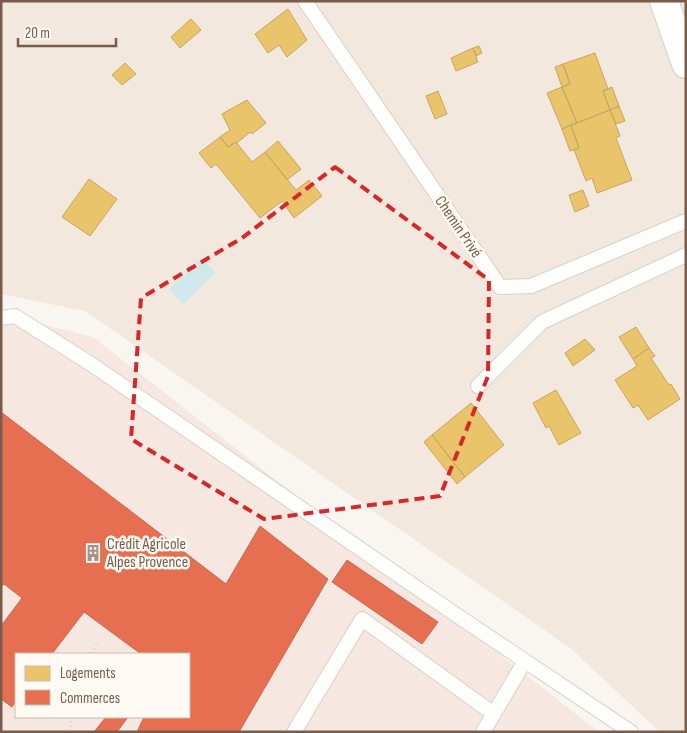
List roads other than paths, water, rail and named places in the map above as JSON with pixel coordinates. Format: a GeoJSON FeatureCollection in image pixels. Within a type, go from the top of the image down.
{"type":"FeatureCollection","features":[{"type":"Feature","properties":{"kind":"street"},"geometry":{"type":"LineString","coordinates":[[664,1],[686,64]]}},
{"type":"Feature","properties":{"kind":"lane","name":"Chemin Privé"},"geometry":{"type":"LineString","coordinates":[[304,1],[500,287],[531,286],[686,221]]}},
{"type":"Feature","properties":{"kind":"lane"},"geometry":{"type":"LineString","coordinates":[[478,386],[542,322],[686,254]]}},
{"type":"Feature","properties":{"kind":"lane"},"geometry":{"type":"LineString","coordinates":[[1,318],[15,316],[91,364],[631,732]]}},
{"type":"Feature","properties":{"kind":"lane"},"geometry":{"type":"LineString","coordinates":[[294,732],[362,619],[494,714]]}},
{"type":"Feature","properties":{"kind":"lane"},"geometry":{"type":"LineString","coordinates":[[483,732],[525,661]]}},
{"type":"Feature","properties":{"kind":"water"},"geometry":{"type":"Polygon","coordinates":[[[201,258],[216,273],[183,304],[169,290],[201,258]]]}},
{"type":"Feature","properties":{"kind":"place","name":"Crédit Agricole Alpes Provence"},"geometry":{"type":"Point","coordinates":[93,553]}}]}
